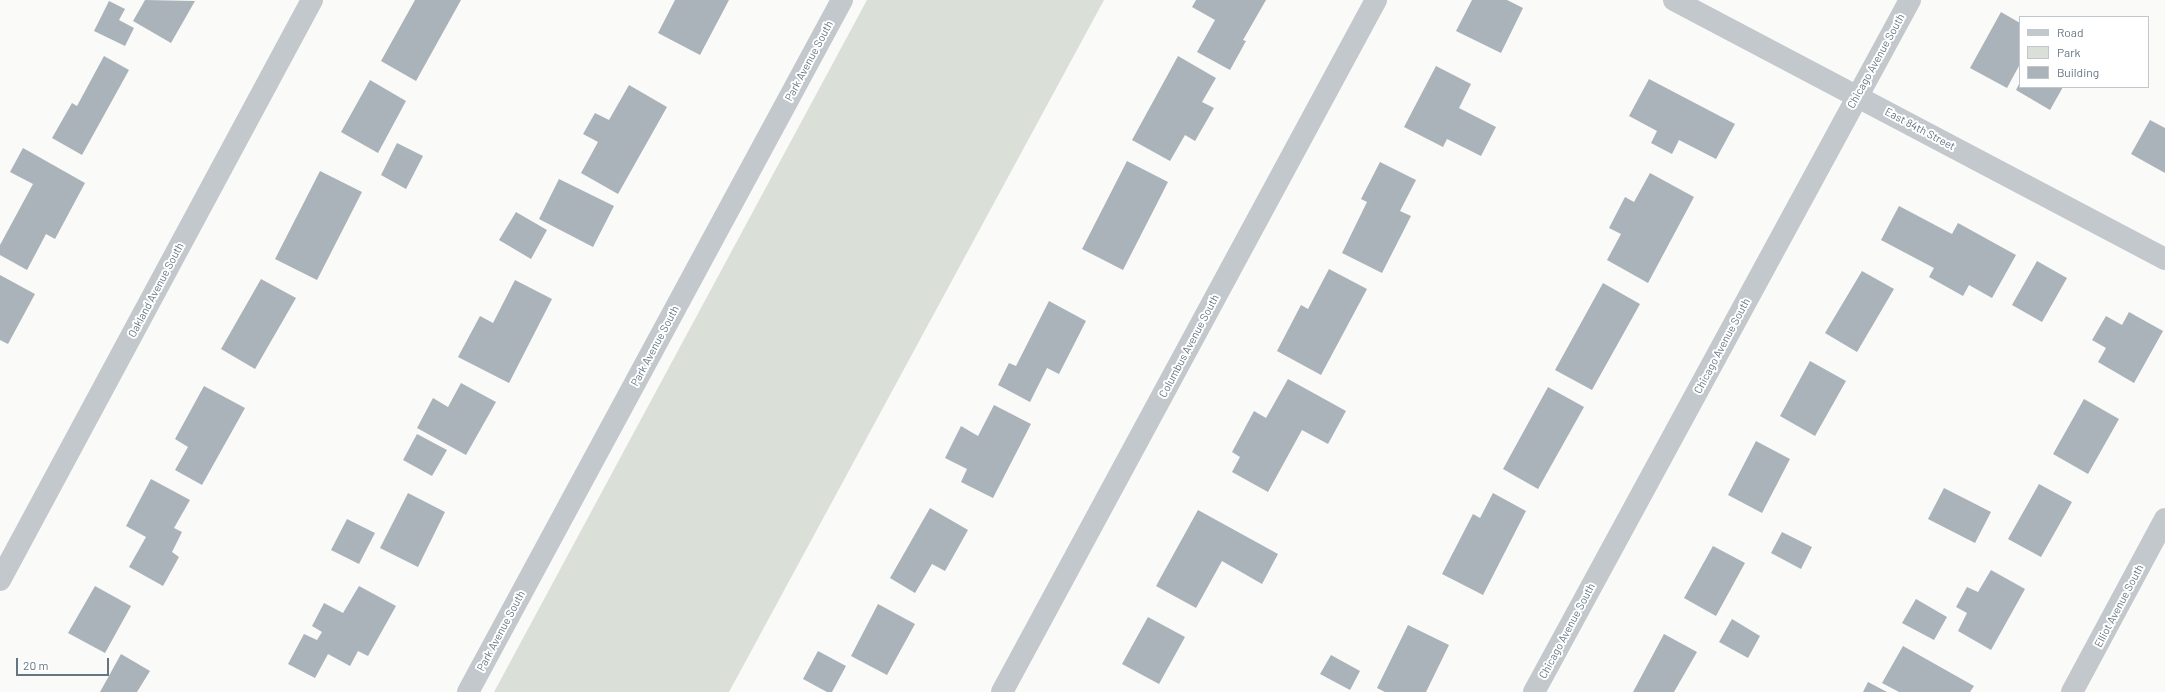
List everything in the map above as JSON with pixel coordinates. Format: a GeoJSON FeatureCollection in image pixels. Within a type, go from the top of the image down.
{"type":"FeatureCollection","features":[{"type":"Feature","properties":{"kind":"street","name":"Oakland Avenue South"},"geometry":{"type":"LineString","coordinates":[[0,580],[312,0]]}},
{"type":"Feature","properties":{"kind":"street","name":"Park Avenue South"},"geometry":{"type":"LineString","coordinates":[[468,692],[842,0]]}},
{"type":"Feature","properties":{"kind":"street","name":"Columbus Avenue South"},"geometry":{"type":"LineString","coordinates":[[1002,692],[1376,0]]}},
{"type":"Feature","properties":{"kind":"street","name":"East 84th Street"},"geometry":{"type":"LineString","coordinates":[[1674,0],[2165,259]]}},
{"type":"Feature","properties":{"kind":"street","name":"Chicago Avenue South"},"geometry":{"type":"LineString","coordinates":[[1534,692],[1910,0]]}},
{"type":"Feature","properties":{"kind":"street","name":"Elliot Avenue South"},"geometry":{"type":"LineString","coordinates":[[2072,692],[2165,519]]}},
{"type":"Feature","properties":{"kind":"green space"},"geometry":{"type":"Polygon","coordinates":[[[867,0],[1104,0],[729,692],[494,692],[867,0]]]}},
{"type":"Feature","properties":{"kind":"building"},"geometry":{"type":"Polygon","coordinates":[[[145,0],[195,1],[171,43],[133,21],[145,0]]]}},
{"type":"Feature","properties":{"kind":"building"},"geometry":{"type":"Polygon","coordinates":[[[415,0],[461,0],[416,81],[381,61],[415,0]]]}},
{"type":"Feature","properties":{"kind":"building"},"geometry":{"type":"Polygon","coordinates":[[[675,0],[729,0],[700,55],[658,33],[675,0]]]}},
{"type":"Feature","properties":{"kind":"building"},"geometry":{"type":"Polygon","coordinates":[[[1196,0],[1266,0],[1243,40],[1246,41],[1230,70],[1197,52],[1215,20],[1192,7],[1196,0]]]}},
{"type":"Feature","properties":{"kind":"building"},"geometry":{"type":"Polygon","coordinates":[[[1472,0],[1507,0],[1523,8],[1501,53],[1456,31],[1472,0]]]}},
{"type":"Feature","properties":{"kind":"building"},"geometry":{"type":"Polygon","coordinates":[[[109,1],[125,9],[119,20],[134,28],[125,46],[94,31],[109,1]]]}},
{"type":"Feature","properties":{"kind":"building"},"geometry":{"type":"Polygon","coordinates":[[[2001,12],[2019,22],[2019,66],[2007,88],[1970,68],[2001,12]]]}},
{"type":"Feature","properties":{"kind":"building"},"geometry":{"type":"Polygon","coordinates":[[[104,56],[129,70],[82,155],[52,138],[72,103],[77,106],[104,56]]]}},
{"type":"Feature","properties":{"kind":"building"},"geometry":{"type":"Polygon","coordinates":[[[1178,56],[1216,78],[1202,102],[1214,108],[1195,141],[1185,135],[1170,161],[1132,140],[1178,56]]]}},
{"type":"Feature","properties":{"kind":"building"},"geometry":{"type":"Polygon","coordinates":[[[1436,66],[1471,84],[1459,108],[1496,127],[1481,156],[1447,139],[1443,147],[1404,127],[1436,66]]]}},
{"type":"Feature","properties":{"kind":"building"},"geometry":{"type":"Polygon","coordinates":[[[1649,79],[1735,124],[1716,159],[1679,140],[1672,154],[1651,143],[1657,131],[1629,116],[1649,79]]]}},
{"type":"Feature","properties":{"kind":"building"},"geometry":{"type":"Polygon","coordinates":[[[370,80],[406,101],[378,153],[341,132],[370,80]]]}},
{"type":"Feature","properties":{"kind":"building"},"geometry":{"type":"Polygon","coordinates":[[[2019,84],[2019,88],[2062,88],[2050,110],[2016,90],[2019,84]]]}},
{"type":"Feature","properties":{"kind":"building"},"geometry":{"type":"Polygon","coordinates":[[[629,85],[667,107],[618,194],[581,173],[598,142],[583,134],[595,113],[609,120],[629,85]]]}},
{"type":"Feature","properties":{"kind":"building"},"geometry":{"type":"Polygon","coordinates":[[[2150,120],[2165,128],[2165,173],[2131,154],[2150,120]]]}},
{"type":"Feature","properties":{"kind":"building"},"geometry":{"type":"Polygon","coordinates":[[[397,143],[423,156],[406,189],[381,175],[397,143]]]}},
{"type":"Feature","properties":{"kind":"building"},"geometry":{"type":"Polygon","coordinates":[[[23,148],[85,183],[55,239],[46,234],[27,270],[0,255],[0,245],[33,184],[10,172],[23,148]]]}},
{"type":"Feature","properties":{"kind":"building"},"geometry":{"type":"Polygon","coordinates":[[[1127,161],[1168,182],[1123,270],[1082,249],[1127,161]]]}},
{"type":"Feature","properties":{"kind":"building"},"geometry":{"type":"Polygon","coordinates":[[[1380,162],[1416,180],[1400,211],[1411,216],[1382,273],[1342,253],[1367,202],[1361,199],[1380,162]]]}},
{"type":"Feature","properties":{"kind":"building"},"geometry":{"type":"Polygon","coordinates":[[[320,171],[362,192],[317,280],[275,259],[320,171]]]}},
{"type":"Feature","properties":{"kind":"building"},"geometry":{"type":"Polygon","coordinates":[[[1650,173],[1694,197],[1648,283],[1607,260],[1621,234],[1609,228],[1625,197],[1634,202],[1650,173]]]}},
{"type":"Feature","properties":{"kind":"building"},"geometry":{"type":"Polygon","coordinates":[[[559,179],[614,206],[593,247],[539,219],[559,179]]]}},
{"type":"Feature","properties":{"kind":"building"},"geometry":{"type":"Polygon","coordinates":[[[1899,206],[1952,234],[1958,223],[2016,255],[1992,298],[1969,285],[1963,296],[1929,277],[1934,268],[1881,240],[1899,206]]]}},
{"type":"Feature","properties":{"kind":"building"},"geometry":{"type":"Polygon","coordinates":[[[516,212],[547,230],[531,259],[499,240],[516,212]]]}},
{"type":"Feature","properties":{"kind":"building"},"geometry":{"type":"Polygon","coordinates":[[[2037,261],[2067,278],[2042,322],[2012,305],[2037,261]]]}},
{"type":"Feature","properties":{"kind":"building"},"geometry":{"type":"Polygon","coordinates":[[[1329,269],[1367,289],[1321,375],[1277,351],[1301,305],[1308,309],[1329,269]]]}},
{"type":"Feature","properties":{"kind":"building"},"geometry":{"type":"Polygon","coordinates":[[[1862,271],[1894,289],[1857,352],[1825,333],[1862,271]]]}},
{"type":"Feature","properties":{"kind":"building"},"geometry":{"type":"Polygon","coordinates":[[[0,275],[35,294],[8,344],[0,340],[0,275]]]}},
{"type":"Feature","properties":{"kind":"building"},"geometry":{"type":"Polygon","coordinates":[[[261,279],[296,298],[255,369],[221,349],[261,279]]]}},
{"type":"Feature","properties":{"kind":"building"},"geometry":{"type":"Polygon","coordinates":[[[515,280],[552,299],[509,383],[458,357],[480,316],[493,323],[515,280]]]}},
{"type":"Feature","properties":{"kind":"building"},"geometry":{"type":"Polygon","coordinates":[[[1603,283],[1640,304],[1592,390],[1555,370],[1603,283]]]}},
{"type":"Feature","properties":{"kind":"building"},"geometry":{"type":"Polygon","coordinates":[[[1049,301],[1086,321],[1059,374],[1047,368],[1030,402],[998,385],[1009,363],[1016,366],[1049,301]]]}},
{"type":"Feature","properties":{"kind":"building"},"geometry":{"type":"Polygon","coordinates":[[[2129,312],[2163,331],[2134,383],[2098,362],[2106,348],[2092,340],[2106,316],[2122,325],[2129,312]]]}},
{"type":"Feature","properties":{"kind":"building"},"geometry":{"type":"Polygon","coordinates":[[[1810,361],[1846,381],[1815,436],[1780,416],[1810,361]]]}},
{"type":"Feature","properties":{"kind":"building"},"geometry":{"type":"Polygon","coordinates":[[[1288,379],[1346,411],[1328,444],[1302,430],[1268,492],[1232,472],[1240,457],[1232,452],[1254,411],[1266,418],[1288,379]]]}},
{"type":"Feature","properties":{"kind":"building"},"geometry":{"type":"Polygon","coordinates":[[[461,383],[496,402],[466,455],[417,428],[433,398],[448,407],[461,383]]]}},
{"type":"Feature","properties":{"kind":"building"},"geometry":{"type":"Polygon","coordinates":[[[204,386],[245,408],[202,485],[175,470],[188,447],[175,439],[204,386]]]}},
{"type":"Feature","properties":{"kind":"building"},"geometry":{"type":"Polygon","coordinates":[[[1548,387],[1584,407],[1538,489],[1503,469],[1548,387]]]}},
{"type":"Feature","properties":{"kind":"building"},"geometry":{"type":"Polygon","coordinates":[[[2084,399],[2119,419],[2088,474],[2053,454],[2084,399]]]}},
{"type":"Feature","properties":{"kind":"building"},"geometry":{"type":"Polygon","coordinates":[[[994,405],[1031,424],[993,498],[961,482],[967,469],[945,458],[961,426],[978,436],[994,405]]]}},
{"type":"Feature","properties":{"kind":"building"},"geometry":{"type":"Polygon","coordinates":[[[417,434],[447,450],[432,476],[403,460],[417,434]]]}},
{"type":"Feature","properties":{"kind":"building"},"geometry":{"type":"Polygon","coordinates":[[[1756,441],[1790,459],[1762,513],[1728,495],[1756,441]]]}},
{"type":"Feature","properties":{"kind":"building"},"geometry":{"type":"Polygon","coordinates":[[[151,479],[190,500],[174,528],[182,532],[172,552],[179,557],[163,586],[129,567],[146,537],[126,526],[151,479]]]}},
{"type":"Feature","properties":{"kind":"building"},"geometry":{"type":"Polygon","coordinates":[[[2039,484],[2072,502],[2041,557],[2008,539],[2039,484]]]}},
{"type":"Feature","properties":{"kind":"building"},"geometry":{"type":"Polygon","coordinates":[[[1944,488],[1991,512],[1975,543],[1928,519],[1944,488]]]}},
{"type":"Feature","properties":{"kind":"building"},"geometry":{"type":"Polygon","coordinates":[[[408,493],[445,512],[418,567],[380,548],[408,493]]]}},
{"type":"Feature","properties":{"kind":"building"},"geometry":{"type":"Polygon","coordinates":[[[1493,493],[1526,511],[1483,595],[1442,574],[1473,514],[1480,518],[1493,493]]]}},
{"type":"Feature","properties":{"kind":"building"},"geometry":{"type":"Polygon","coordinates":[[[930,508],[968,530],[945,571],[932,564],[915,593],[890,578],[930,508]]]}},
{"type":"Feature","properties":{"kind":"building"},"geometry":{"type":"Polygon","coordinates":[[[1198,510],[1278,554],[1262,584],[1222,561],[1196,608],[1156,586],[1198,510]]]}},
{"type":"Feature","properties":{"kind":"building"},"geometry":{"type":"Polygon","coordinates":[[[347,519],[375,533],[359,564],[331,550],[347,519]]]}},
{"type":"Feature","properties":{"kind":"building"},"geometry":{"type":"Polygon","coordinates":[[[1782,532],[1812,547],[1801,569],[1771,553],[1782,532]]]}},
{"type":"Feature","properties":{"kind":"building"},"geometry":{"type":"Polygon","coordinates":[[[1713,546],[1745,563],[1716,616],[1684,598],[1713,546]]]}},
{"type":"Feature","properties":{"kind":"building"},"geometry":{"type":"Polygon","coordinates":[[[1991,570],[2025,589],[1991,650],[1958,631],[1967,613],[1956,607],[1967,587],[1978,592],[1991,570]]]}},
{"type":"Feature","properties":{"kind":"building"},"geometry":{"type":"Polygon","coordinates":[[[95,586],[131,606],[105,653],[68,633],[95,586]]]}},
{"type":"Feature","properties":{"kind":"building"},"geometry":{"type":"Polygon","coordinates":[[[359,586],[396,606],[368,656],[358,651],[350,666],[328,654],[315,678],[288,664],[304,634],[317,640],[322,632],[312,626],[324,603],[343,613],[359,586]]]}},
{"type":"Feature","properties":{"kind":"building"},"geometry":{"type":"Polygon","coordinates":[[[1916,599],[1947,617],[1934,640],[1902,623],[1916,599]]]}},
{"type":"Feature","properties":{"kind":"building"},"geometry":{"type":"Polygon","coordinates":[[[878,604],[915,624],[887,675],[851,656],[878,604]]]}},
{"type":"Feature","properties":{"kind":"building"},"geometry":{"type":"Polygon","coordinates":[[[1148,617],[1185,637],[1159,684],[1122,664],[1148,617]]]}},
{"type":"Feature","properties":{"kind":"building"},"geometry":{"type":"Polygon","coordinates":[[[1732,619],[1760,636],[1748,658],[1719,642],[1732,619]]]}},
{"type":"Feature","properties":{"kind":"building"},"geometry":{"type":"Polygon","coordinates":[[[1408,625],[1449,645],[1426,692],[1385,692],[1377,688],[1408,625]]]}},
{"type":"Feature","properties":{"kind":"building"},"geometry":{"type":"Polygon","coordinates":[[[1664,634],[1697,652],[1674,692],[1633,692],[1664,634]]]}},
{"type":"Feature","properties":{"kind":"building"},"geometry":{"type":"Polygon","coordinates":[[[1903,646],[1974,686],[1970,692],[1899,692],[1882,683],[1903,646]]]}},
{"type":"Feature","properties":{"kind":"building"},"geometry":{"type":"Polygon","coordinates":[[[818,651],[846,666],[832,692],[827,692],[803,679],[818,651]]]}},
{"type":"Feature","properties":{"kind":"building"},"geometry":{"type":"Polygon","coordinates":[[[121,654],[150,671],[137,692],[100,692],[121,654]]]}},
{"type":"Feature","properties":{"kind":"building"},"geometry":{"type":"Polygon","coordinates":[[[1331,655],[1360,671],[1350,690],[1320,674],[1331,655]]]}},
{"type":"Feature","properties":{"kind":"building"},"geometry":{"type":"Polygon","coordinates":[[[1868,682],[1887,692],[1863,692],[1868,682]]]}}]}
